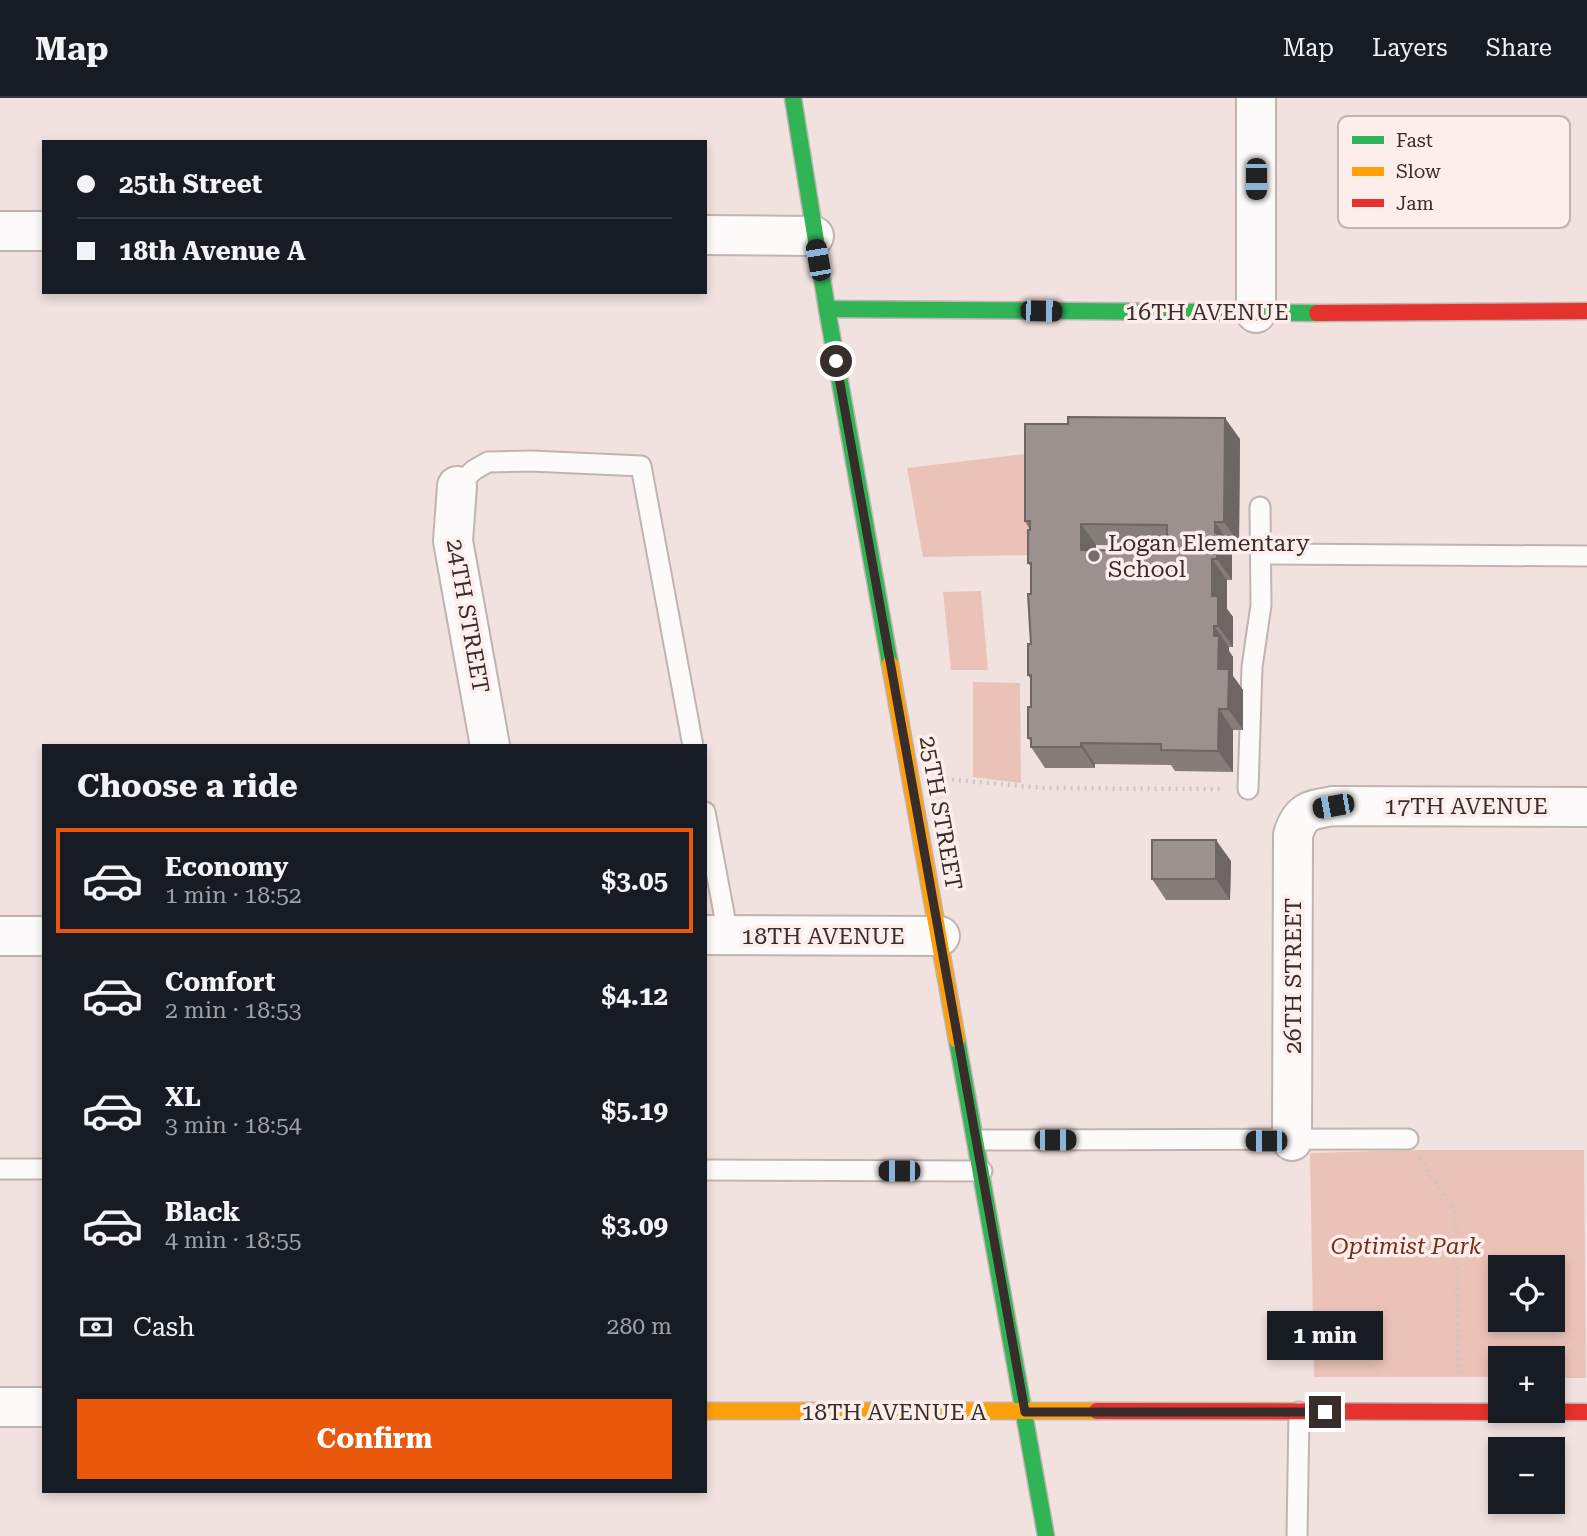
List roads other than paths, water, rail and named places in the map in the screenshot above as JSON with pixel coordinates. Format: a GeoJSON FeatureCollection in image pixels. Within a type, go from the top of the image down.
{"type":"FeatureCollection","features":[{"type":"Feature","properties":{"kind":"street","name":"25TH STREET"},"geometry":{"type":"LineString","coordinates":[[793,98],[814,236],[1046,1536]]}},
{"type":"Feature","properties":{"kind":"street"},"geometry":{"type":"LineString","coordinates":[[1256,98],[1256,313]]}},
{"type":"Feature","properties":{"kind":"street"},"geometry":{"type":"LineString","coordinates":[[0,231],[42,231]]}},
{"type":"Feature","properties":{"kind":"street"},"geometry":{"type":"LineString","coordinates":[[707,235],[814,236]]}},
{"type":"Feature","properties":{"kind":"street","name":"16TH AVENUE"},"geometry":{"type":"LineString","coordinates":[[827,309],[1256,313],[1587,311]]}},
{"type":"Feature","properties":{"kind":"street","name":"24TH STREET"},"geometry":{"type":"LineString","coordinates":[[457,486],[453,541],[490,744]]}},
{"type":"Feature","properties":{"kind":"street","name":"17TH AVENUE"},"geometry":{"type":"LineString","coordinates":[[1304,814],[1314,809],[1333,806],[1587,807]]}},
{"type":"Feature","properties":{"kind":"street","name":"26TH STREET"},"geometry":{"type":"LineString","coordinates":[[1292,1141],[1293,835],[1304,814]]}},
{"type":"Feature","properties":{"kind":"street","name":"18TH AVENUE"},"geometry":{"type":"LineString","coordinates":[[717,935],[940,936]]}},
{"type":"Feature","properties":{"kind":"street"},"geometry":{"type":"LineString","coordinates":[[0,936],[42,936]]}},
{"type":"Feature","properties":{"kind":"street"},"geometry":{"type":"LineString","coordinates":[[0,1407],[42,1407]]}},
{"type":"Feature","properties":{"kind":"street","name":"18TH AVENUE A"},"geometry":{"type":"LineString","coordinates":[[707,1410],[1587,1412]]}},
{"type":"Feature","properties":{"kind":"lane"},"geometry":{"type":"LineString","coordinates":[[457,486],[474,470],[488,462],[531,461],[641,466],[693,744]]}},
{"type":"Feature","properties":{"kind":"lane"},"geometry":{"type":"LineString","coordinates":[[1248,789],[1252,667],[1261,605],[1260,506]]}},
{"type":"Feature","properties":{"kind":"lane"},"geometry":{"type":"LineString","coordinates":[[1261,554],[1587,556]]}},
{"type":"Feature","properties":{"kind":"lane"},"geometry":{"type":"LineString","coordinates":[[707,832],[717,935]]}},
{"type":"Feature","properties":{"kind":"lane"},"geometry":{"type":"LineString","coordinates":[[976,1140],[1408,1139]]}},
{"type":"Feature","properties":{"kind":"lane"},"geometry":{"type":"LineString","coordinates":[[0,1169],[42,1169]]}},
{"type":"Feature","properties":{"kind":"lane"},"geometry":{"type":"LineString","coordinates":[[707,1170],[982,1171]]}},
{"type":"Feature","properties":{"kind":"lane"},"geometry":{"type":"LineString","coordinates":[[1297,1536],[1298,1412]]}},
{"type":"Feature","properties":{"kind":"place","name":"Logan Elementary School"},"geometry":{"type":"Point","coordinates":[1094,556]}},
{"type":"Feature","properties":{"kind":"park label","name":"Optimist Park"},"geometry":{"type":"Point","coordinates":[1406,1246]}}]}
